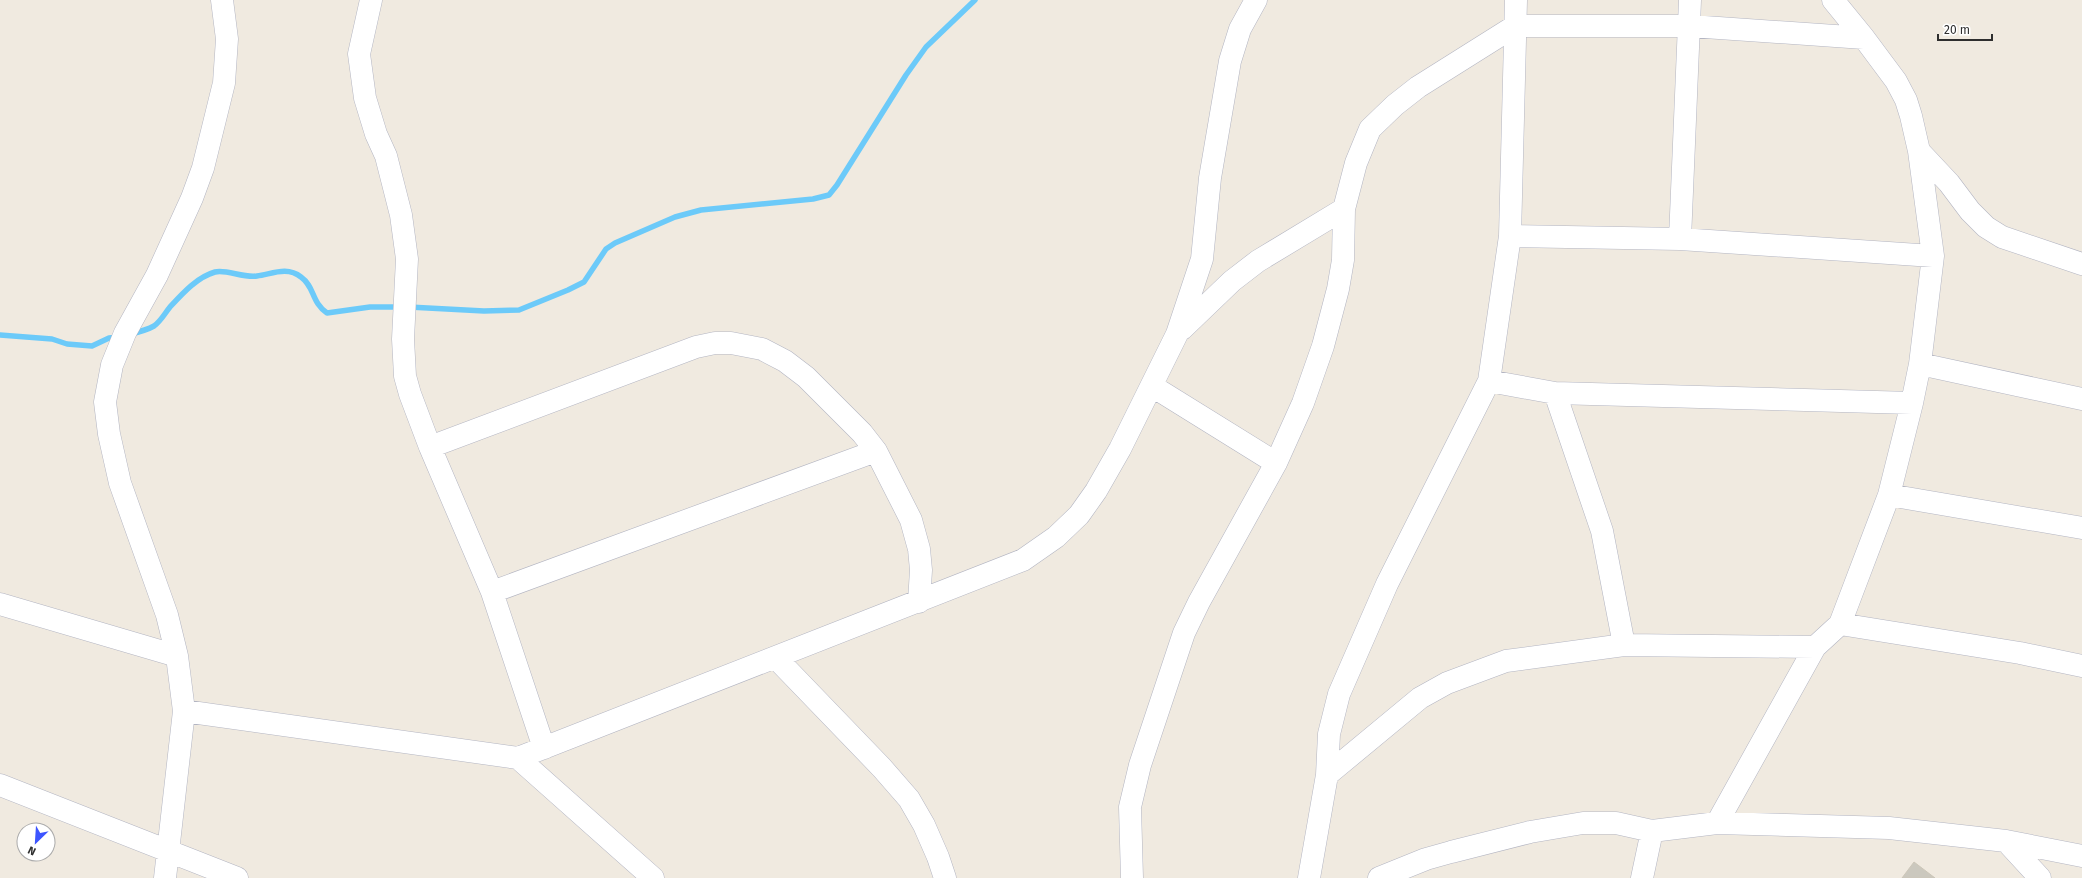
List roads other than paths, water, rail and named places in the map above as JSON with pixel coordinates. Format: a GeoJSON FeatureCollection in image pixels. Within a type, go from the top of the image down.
{"type":"FeatureCollection","features":[{"type":"Feature","properties":{"kind":"street"},"geometry":{"type":"LineString","coordinates":[[165,878],[184,711],[177,656],[167,615],[120,483],[109,434],[105,402],[112,365],[120,346],[158,275],[192,198],[203,168],[224,83],[227,38],[222,0]]}},
{"type":"Feature","properties":{"kind":"street"},"geometry":{"type":"LineString","coordinates":[[371,0],[359,54],[365,98],[376,134],[386,156],[402,215],[407,260],[403,339],[405,376],[410,394],[430,446],[492,592],[544,748]]}},
{"type":"Feature","properties":{"kind":"street"},"geometry":{"type":"LineString","coordinates":[[184,711],[518,758],[1023,560],[1056,537],[1079,514],[1096,491],[1152,386],[1177,334],[1202,259],[1210,178],[1230,61],[1240,29],[1256,0]]}},
{"type":"Feature","properties":{"kind":"street"},"geometry":{"type":"LineString","coordinates":[[1309,878],[1327,774],[1329,734],[1338,694],[1387,584],[1489,381],[1510,236],[1516,0]]}},
{"type":"Feature","properties":{"kind":"street"},"geometry":{"type":"LineString","coordinates":[[1680,239],[1690,0]]}},
{"type":"Feature","properties":{"kind":"street"},"geometry":{"type":"LineString","coordinates":[[1717,823],[1815,647],[1840,624],[1889,495],[1920,364],[1933,256],[1919,151],[1906,100],[1896,81],[1833,0]]}},
{"type":"Feature","properties":{"kind":"street"},"geometry":{"type":"LineString","coordinates":[[1132,878],[1130,807],[1140,765],[1184,633],[1199,602],[1276,463],[1303,402],[1325,339],[1338,289],[1343,260],[1344,209],[1356,163],[1370,128],[1395,105],[1418,87],[1515,26],[1690,26],[1864,38]]}},
{"type":"Feature","properties":{"kind":"street"},"geometry":{"type":"LineString","coordinates":[[1919,151],[1949,183],[1970,211],[1986,227],[2002,237],[2082,264]]}},
{"type":"Feature","properties":{"kind":"street"},"geometry":{"type":"LineString","coordinates":[[1177,334],[1232,281],[1258,261],[1344,209]]}},
{"type":"Feature","properties":{"kind":"street"},"geometry":{"type":"LineString","coordinates":[[1510,236],[1680,239],[1933,256]]}},
{"type":"Feature","properties":{"kind":"street"},"geometry":{"type":"LineString","coordinates":[[430,446],[696,346],[715,343],[731,343],[762,349],[785,361],[806,377],[862,433],[876,451],[911,520],[919,549],[921,570],[919,602]]}},
{"type":"Feature","properties":{"kind":"street"},"geometry":{"type":"LineString","coordinates":[[1920,364],[2082,399]]}},
{"type":"Feature","properties":{"kind":"street"},"geometry":{"type":"LineString","coordinates":[[1489,381],[1555,393],[1912,403]]}},
{"type":"Feature","properties":{"kind":"street"},"geometry":{"type":"LineString","coordinates":[[1152,386],[1276,463]]}},
{"type":"Feature","properties":{"kind":"street"},"geometry":{"type":"LineString","coordinates":[[1555,393],[1602,531],[1624,645]]}},
{"type":"Feature","properties":{"kind":"street"},"geometry":{"type":"LineString","coordinates":[[492,592],[876,451]]}},
{"type":"Feature","properties":{"kind":"street"},"geometry":{"type":"LineString","coordinates":[[1889,495],[2082,528]]}},
{"type":"Feature","properties":{"kind":"street"},"geometry":{"type":"LineString","coordinates":[[0,604],[177,656]]}},
{"type":"Feature","properties":{"kind":"street"},"geometry":{"type":"LineString","coordinates":[[1840,624],[2020,653],[2082,666]]}},
{"type":"Feature","properties":{"kind":"street"},"geometry":{"type":"LineString","coordinates":[[1327,774],[1420,698],[1447,683],[1506,661],[1624,645],[1815,647]]}},
{"type":"Feature","properties":{"kind":"street"},"geometry":{"type":"LineString","coordinates":[[776,658],[882,768],[909,799],[924,825],[938,857],[945,878]]}},
{"type":"Feature","properties":{"kind":"street"},"geometry":{"type":"LineString","coordinates":[[518,758],[653,878]]}},
{"type":"Feature","properties":{"kind":"street"},"geometry":{"type":"LineString","coordinates":[[0,785],[168,849],[237,878]]}},
{"type":"Feature","properties":{"kind":"street"},"geometry":{"type":"LineString","coordinates":[[1379,878],[1426,859],[1450,852],[1558,827],[1602,822],[1616,823],[1652,831],[1717,823],[1889,828],[2006,841],[2082,856]]}},
{"type":"Feature","properties":{"kind":"street"},"geometry":{"type":"LineString","coordinates":[[1642,878],[1652,831]]}},
{"type":"Feature","properties":{"kind":"street"},"geometry":{"type":"LineString","coordinates":[[2006,841],[2040,878]]}},
{"type":"Feature","properties":{"kind":"waterway"},"geometry":{"type":"LineString","coordinates":[[409,307],[484,311],[519,310],[584,282],[606,249],[615,243],[675,217],[701,210],[813,199],[829,195],[837,185],[906,75],[926,47],[975,0]]}},
{"type":"Feature","properties":{"kind":"waterway"},"geometry":{"type":"LineString","coordinates":[[131,334],[154,326],[190,286],[208,274],[219,271],[246,276],[257,276],[285,271],[296,274],[309,285],[318,304],[327,313],[370,307],[400,307]]}},
{"type":"Feature","properties":{"kind":"waterway"},"geometry":{"type":"LineString","coordinates":[[0,335],[52,339],[67,344],[92,346],[109,338],[119,337]]}}]}
